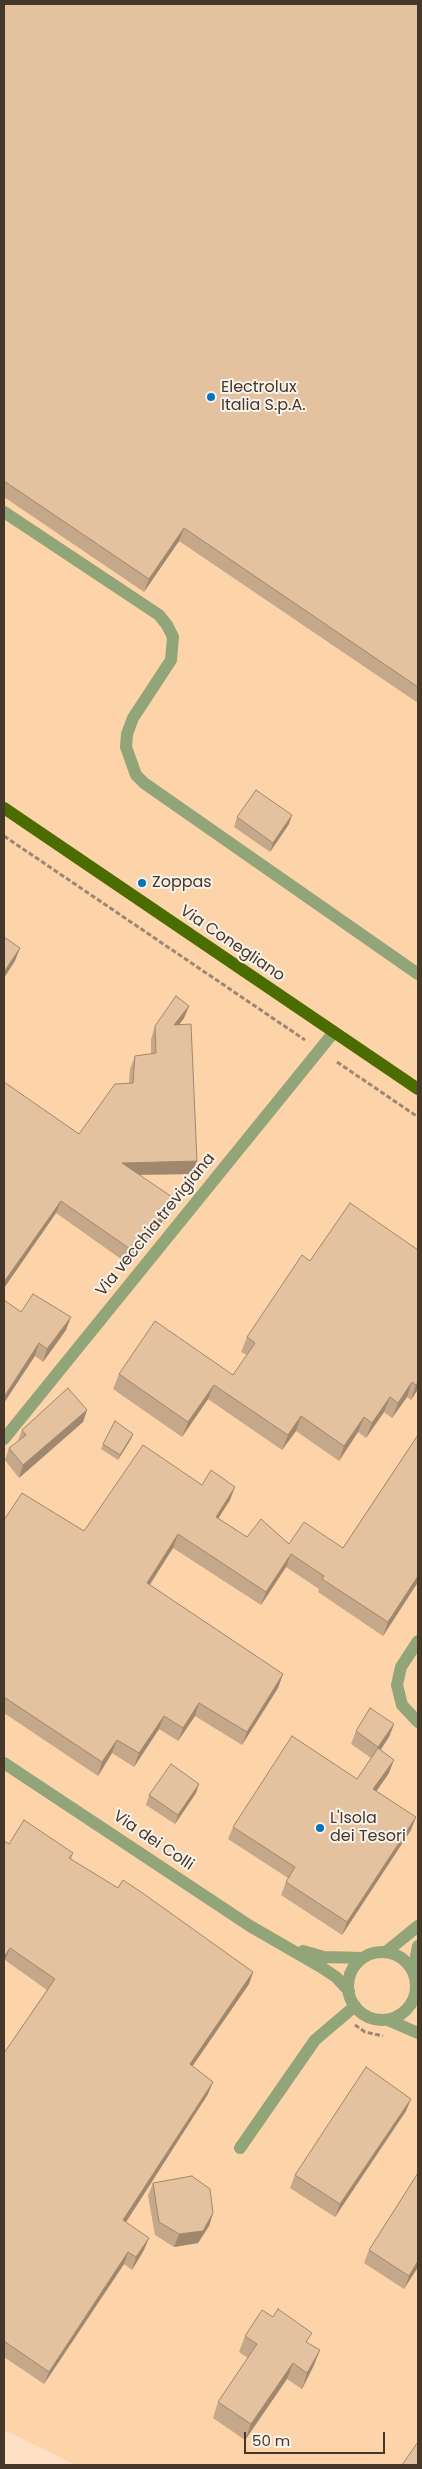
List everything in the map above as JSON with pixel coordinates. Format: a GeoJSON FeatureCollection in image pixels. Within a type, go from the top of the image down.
{"type":"FeatureCollection","features":[{"type":"Feature","properties":{"kind":"main road","name":"Via Conegliano"},"geometry":{"type":"LineString","coordinates":[[4,808],[418,1089]]}},
{"type":"Feature","properties":{"kind":"street"},"geometry":{"type":"LineString","coordinates":[[4,512],[159,615],[167,624],[173,637],[171,660],[133,718],[127,734],[126,748],[136,775],[144,783],[418,974]]}},
{"type":"Feature","properties":{"kind":"street","name":"Via vecchia trevigiana"},"geometry":{"type":"LineString","coordinates":[[4,1439],[334,1032]]}},
{"type":"Feature","properties":{"kind":"street"},"geometry":{"type":"LineString","coordinates":[[418,1641],[401,1667],[397,1685],[402,1705],[418,1722]]}},
{"type":"Feature","properties":{"kind":"street","name":"Via dei Colli"},"geometry":{"type":"LineString","coordinates":[[4,1763],[250,1926],[336,1977],[349,1991],[354,2006]]}},
{"type":"Feature","properties":{"kind":"street"},"geometry":{"type":"LineString","coordinates":[[386,1952],[418,1926]]}},
{"type":"Feature","properties":{"kind":"street","name":"Via dei Colli"},"geometry":{"type":"LineString","coordinates":[[284,1945],[324,1956],[362,1958],[378,1952],[386,1952]]}},
{"type":"Feature","properties":{"kind":"street"},"geometry":{"type":"LineString","coordinates":[[388,2020],[406,2012],[417,1998],[414,1971],[418,1946]]}},
{"type":"Feature","properties":{"kind":"street"},"geometry":{"type":"LineString","coordinates":[[386,1952],[397,1955],[407,1962],[414,1971]]}},
{"type":"Feature","properties":{"kind":"street"},"geometry":{"type":"LineString","coordinates":[[349,1991],[351,1973],[362,1958]]}},
{"type":"Feature","properties":{"kind":"street"},"geometry":{"type":"LineString","coordinates":[[240,2148],[316,2040],[354,2006],[369,2018],[388,2020],[418,2033]]}},
{"type":"Feature","properties":{"kind":"path"},"geometry":{"type":"LineString","coordinates":[[4,836],[305,1040]]}},
{"type":"Feature","properties":{"kind":"path"},"geometry":{"type":"LineString","coordinates":[[338,1062],[418,1117]]}},
{"type":"Feature","properties":{"kind":"path"},"geometry":{"type":"LineString","coordinates":[[353,2024],[365,2032],[386,2036]]}},
{"type":"Feature","properties":{"kind":"shaded area"},"geometry":{"type":"Polygon","coordinates":[[[4,4],[418,4],[418,2465],[76,2465],[4,2430],[4,4]]]}},
{"type":"Feature","properties":{"kind":"building","name":"Electrolux Italia S.p.A."},"geometry":{"type":"Polygon","coordinates":[[[4,4],[418,4],[418,687],[184,528],[149,579],[4,481],[4,4]]]}},
{"type":"Feature","properties":{"kind":"building"},"geometry":{"type":"Polygon","coordinates":[[[256,790],[292,815],[273,843],[237,817],[256,790]]]}},
{"type":"Feature","properties":{"kind":"building"},"geometry":{"type":"Polygon","coordinates":[[[4,937],[20,948],[4,972],[4,937]]]}},
{"type":"Feature","properties":{"kind":"building"},"geometry":{"type":"Polygon","coordinates":[[[176,996],[189,1006],[174,1025],[191,1024],[197,1161],[122,1163],[175,1199],[133,1251],[61,1201],[4,1282],[4,1082],[79,1134],[115,1084],[133,1083],[135,1056],[156,1053],[155,1026],[176,996]]]}},
{"type":"Feature","properties":{"kind":"building"},"geometry":{"type":"Polygon","coordinates":[[[350,1203],[418,1250],[418,1382],[416,1385],[412,1382],[398,1403],[390,1397],[372,1423],[364,1417],[344,1446],[301,1416],[288,1435],[214,1385],[188,1422],[119,1374],[155,1321],[233,1375],[255,1343],[247,1337],[302,1255],[310,1261],[350,1203]]]}},
{"type":"Feature","properties":{"kind":"building"},"geometry":{"type":"Polygon","coordinates":[[[33,1294],[71,1317],[47,1349],[39,1343],[4,1397],[4,1300],[21,1312],[33,1294]]]}},
{"type":"Feature","properties":{"kind":"building"},"geometry":{"type":"Polygon","coordinates":[[[68,1388],[87,1410],[23,1465],[9,1448],[26,1435],[22,1430],[68,1388]]]}},
{"type":"Feature","properties":{"kind":"building"},"geometry":{"type":"Polygon","coordinates":[[[115,1421],[133,1434],[120,1455],[103,1444],[115,1421]]]}},
{"type":"Feature","properties":{"kind":"building"},"geometry":{"type":"Polygon","coordinates":[[[418,1435],[418,1576],[388,1622],[322,1579],[324,1576],[291,1554],[266,1592],[178,1534],[147,1583],[283,1674],[247,1732],[199,1703],[183,1728],[164,1716],[139,1753],[117,1740],[102,1762],[4,1697],[4,1520],[22,1493],[84,1531],[143,1445],[202,1485],[211,1470],[235,1487],[216,1517],[247,1537],[261,1519],[289,1544],[304,1522],[343,1548],[418,1435]]]}},
{"type":"Feature","properties":{"kind":"building"},"geometry":{"type":"Polygon","coordinates":[[[370,1708],[394,1724],[378,1747],[356,1731],[370,1708]]]}},
{"type":"Feature","properties":{"kind":"building"},"geometry":{"type":"Polygon","coordinates":[[[292,1736],[357,1779],[378,1748],[394,1760],[373,1789],[416,1817],[347,1922],[286,1882],[295,1867],[233,1827],[292,1736]]]}},
{"type":"Feature","properties":{"kind":"building"},"geometry":{"type":"Polygon","coordinates":[[[171,1764],[199,1784],[178,1815],[149,1795],[171,1764]]]}},
{"type":"Feature","properties":{"kind":"building"},"geometry":{"type":"Polygon","coordinates":[[[24,1820],[73,1853],[69,1858],[118,1888],[123,1880],[253,1972],[190,2064],[213,2082],[123,2220],[149,2238],[136,2257],[128,2252],[49,2372],[4,2341],[4,2053],[55,1979],[10,1948],[4,1957],[4,1841],[9,1844],[24,1820]]]}},
{"type":"Feature","properties":{"kind":"building"},"geometry":{"type":"Polygon","coordinates":[[[366,2067],[411,2099],[340,2204],[295,2175],[366,2067]]]}},
{"type":"Feature","properties":{"kind":"building"},"geometry":{"type":"Polygon","coordinates":[[[418,2173],[418,2261],[409,2276],[369,2250],[418,2173]]]}},
{"type":"Feature","properties":{"kind":"building"},"geometry":{"type":"Polygon","coordinates":[[[192,2176],[210,2189],[213,2213],[203,2231],[179,2234],[159,2222],[153,2183],[192,2176]]]}},
{"type":"Feature","properties":{"kind":"building"},"geometry":{"type":"Polygon","coordinates":[[[278,2309],[312,2333],[306,2342],[320,2350],[307,2373],[293,2363],[251,2424],[218,2402],[257,2344],[245,2336],[262,2310],[273,2317],[278,2309]]]}},
{"type":"Feature","properties":{"kind":"building"},"geometry":{"type":"Polygon","coordinates":[[[418,2442],[418,2465],[402,2465],[418,2442]]]}},
{"type":"Feature","properties":{"kind":"place","name":"Electrolux Italia S.p.A."},"geometry":{"type":"Point","coordinates":[211,397]}},
{"type":"Feature","properties":{"kind":"place","name":"Zoppas"},"geometry":{"type":"Point","coordinates":[142,883]}},
{"type":"Feature","properties":{"kind":"place","name":"L'Isola dei Tesori"},"geometry":{"type":"Point","coordinates":[320,1828]}}]}
